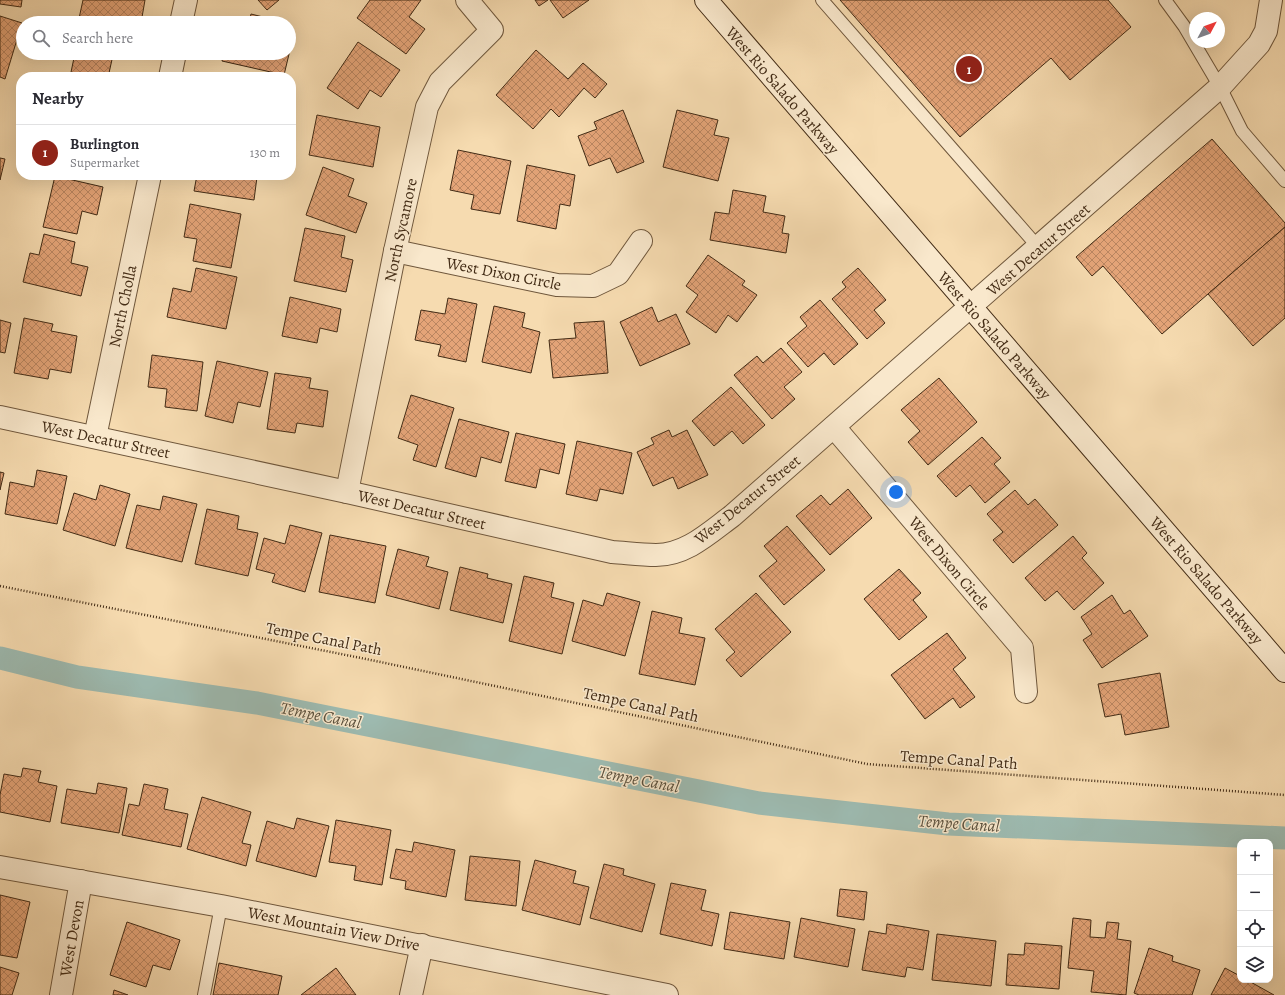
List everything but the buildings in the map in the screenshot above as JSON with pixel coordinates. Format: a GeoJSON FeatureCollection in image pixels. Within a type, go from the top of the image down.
{"type":"FeatureCollection","features":[{"type":"Feature","properties":{"kind":"street"},"geometry":{"type":"LineString","coordinates":[[183,16],[186,0]]}},
{"type":"Feature","properties":{"kind":"street","name":"North Sycamore"},"geometry":{"type":"LineString","coordinates":[[347,492],[395,251],[427,107],[440,82],[492,30],[467,0]]}},
{"type":"Feature","properties":{"kind":"street","name":"West Rio Salado Parkway"},"geometry":{"type":"LineString","coordinates":[[706,0],[1285,670]]}},
{"type":"Feature","properties":{"kind":"street","name":"West Decatur Street"},"geometry":{"type":"LineString","coordinates":[[0,417],[347,492],[612,552],[657,555],[696,544],[732,516],[1039,248],[1220,87],[1259,44],[1266,31],[1271,0]]}},
{"type":"Feature","properties":{"kind":"street"},"geometry":{"type":"LineString","coordinates":[[171,72],[174,60]]}},
{"type":"Feature","properties":{"kind":"street","name":"North Cholla"},"geometry":{"type":"LineString","coordinates":[[95,437],[149,180]]}},
{"type":"Feature","properties":{"kind":"street","name":"West Dixon Circle"},"geometry":{"type":"LineString","coordinates":[[395,251],[557,285],[593,286],[618,274],[641,241]]}},
{"type":"Feature","properties":{"kind":"street","name":"West Dixon Circle"},"geometry":{"type":"LineString","coordinates":[[834,427],[1022,648],[1026,692]]}},
{"type":"Feature","properties":{"kind":"street","name":"West Mountain View Drive"},"geometry":{"type":"LineString","coordinates":[[0,867],[221,906],[667,995]]}},
{"type":"Feature","properties":{"kind":"street","name":"West Devon"},"geometry":{"type":"LineString","coordinates":[[61,995],[81,881]]}},
{"type":"Feature","properties":{"kind":"street"},"geometry":{"type":"LineString","coordinates":[[411,995],[422,945]]}},
{"type":"Feature","properties":{"kind":"lane"},"geometry":{"type":"LineString","coordinates":[[822,0],[1039,248]]}},
{"type":"Feature","properties":{"kind":"lane"},"geometry":{"type":"LineString","coordinates":[[1165,0],[1184,26],[1220,87],[1242,130],[1285,181]]}},
{"type":"Feature","properties":{"kind":"lane"},"geometry":{"type":"LineString","coordinates":[[204,995],[221,906]]}},
{"type":"Feature","properties":{"kind":"path","name":"Tempe Canal Path"},"geometry":{"type":"LineString","coordinates":[[0,586],[366,659],[867,764],[1285,795]]}},
{"type":"Feature","properties":{"kind":"waterway","name":"Tempe Canal"},"geometry":{"type":"LineString","coordinates":[[0,658],[77,677],[257,703],[759,803],[948,824],[1285,838]]}},
{"type":"Feature","properties":{"kind":"place","name":"Burlington"},"geometry":{"type":"Point","coordinates":[969,69]}}]}
